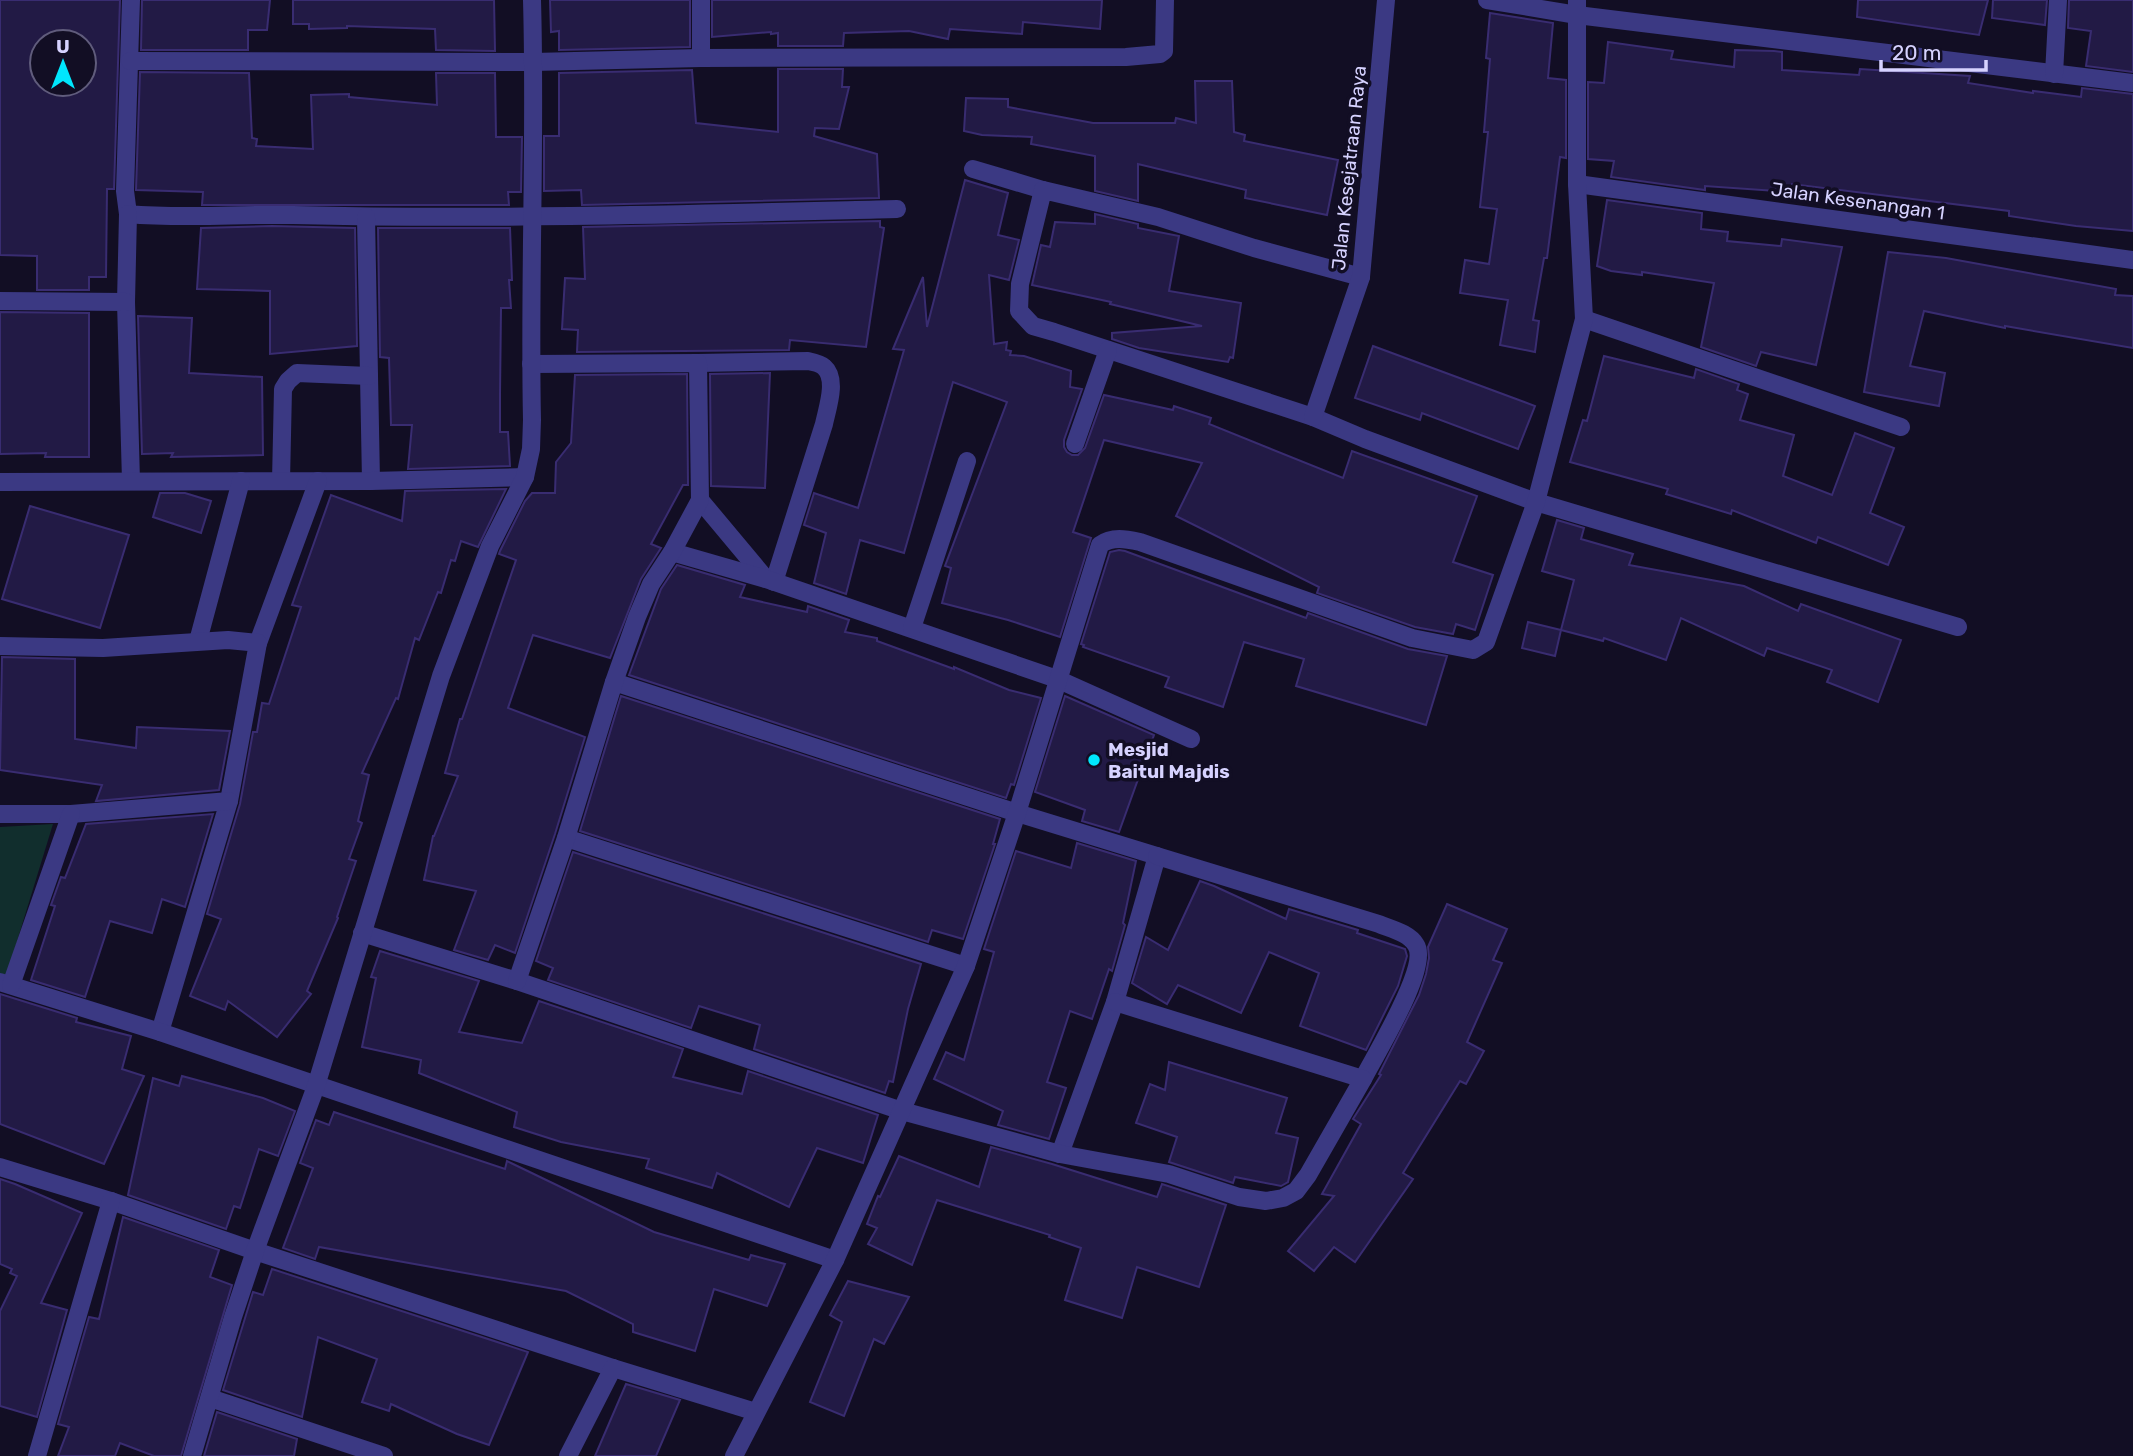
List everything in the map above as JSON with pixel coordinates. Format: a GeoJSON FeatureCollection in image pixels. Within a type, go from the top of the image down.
{"type":"FeatureCollection","features":[{"type":"Feature","properties":{"kind":"street"},"geometry":{"type":"LineString","coordinates":[[131,0],[125,191],[128,214],[131,481]]}},
{"type":"Feature","properties":{"kind":"street"},"geometry":{"type":"LineString","coordinates":[[192,1456],[255,1251],[316,1086],[441,676],[490,546],[525,477],[531,449],[532,420],[531,0]]}},
{"type":"Feature","properties":{"kind":"street"},"geometry":{"type":"LineString","coordinates":[[701,0],[701,58]]}},
{"type":"Feature","properties":{"kind":"street"},"geometry":{"type":"LineString","coordinates":[[130,61],[533,62],[701,58],[1126,57],[1160,54],[1165,46],[1165,0]]}},
{"type":"Feature","properties":{"kind":"street","name":"Jalan Kesejatraan Raya"},"geometry":{"type":"LineString","coordinates":[[1313,417],[1361,277],[1386,0]]}},
{"type":"Feature","properties":{"kind":"street"},"geometry":{"type":"LineString","coordinates":[[1487,0],[1577,8],[2133,83]]}},
{"type":"Feature","properties":{"kind":"street"},"geometry":{"type":"LineString","coordinates":[[2054,74],[2058,0]]}},
{"type":"Feature","properties":{"kind":"street"},"geometry":{"type":"LineString","coordinates":[[734,1456],[835,1260],[966,966],[1017,813],[1100,545],[1112,539],[1126,539],[1161,549],[1412,638],[1474,650],[1486,642],[1536,502],[1584,319],[1577,184],[1577,8]]}},
{"type":"Feature","properties":{"kind":"street"},"geometry":{"type":"LineString","coordinates":[[973,169],[1043,190],[1158,217],[1254,248],[1361,277]]}},
{"type":"Feature","properties":{"kind":"street","name":"Jalan Kesenangan 1"},"geometry":{"type":"LineString","coordinates":[[1577,184],[2133,260]]}},
{"type":"Feature","properties":{"kind":"street"},"geometry":{"type":"LineString","coordinates":[[1043,190],[1020,284],[1019,311],[1033,326],[1313,417],[1536,502],[1958,627]]}},
{"type":"Feature","properties":{"kind":"street"},"geometry":{"type":"LineString","coordinates":[[128,214],[531,218],[898,209]]}},
{"type":"Feature","properties":{"kind":"street"},"geometry":{"type":"LineString","coordinates":[[366,217],[371,481]]}},
{"type":"Feature","properties":{"kind":"street"},"geometry":{"type":"LineString","coordinates":[[0,301],[127,302]]}},
{"type":"Feature","properties":{"kind":"street"},"geometry":{"type":"LineString","coordinates":[[1584,319],[1901,427]]}},
{"type":"Feature","properties":{"kind":"street"},"geometry":{"type":"LineString","coordinates":[[1074,444],[1108,350]]}},
{"type":"Feature","properties":{"kind":"street"},"geometry":{"type":"LineString","coordinates":[[531,364],[808,360],[824,366],[831,383],[824,424],[770,581]]}},
{"type":"Feature","properties":{"kind":"street"},"geometry":{"type":"LineString","coordinates":[[517,981],[637,617],[651,584],[672,552],[699,500],[698,363]]}},
{"type":"Feature","properties":{"kind":"street"},"geometry":{"type":"LineString","coordinates":[[281,481],[283,389],[288,381],[297,373],[369,376]]}},
{"type":"Feature","properties":{"kind":"street"},"geometry":{"type":"LineString","coordinates":[[912,628],[967,461]]}},
{"type":"Feature","properties":{"kind":"street"},"geometry":{"type":"LineString","coordinates":[[0,482],[371,481],[525,477]]}},
{"type":"Feature","properties":{"kind":"street"},"geometry":{"type":"LineString","coordinates":[[198,641],[242,481]]}},
{"type":"Feature","properties":{"kind":"street"},"geometry":{"type":"LineString","coordinates":[[160,1032],[229,801],[258,642],[318,481]]}},
{"type":"Feature","properties":{"kind":"street"},"geometry":{"type":"LineString","coordinates":[[699,500],[770,581]]}},
{"type":"Feature","properties":{"kind":"street"},"geometry":{"type":"LineString","coordinates":[[672,552],[770,581],[1057,679],[1191,739]]}},
{"type":"Feature","properties":{"kind":"street"},"geometry":{"type":"LineString","coordinates":[[0,646],[103,648],[198,641],[258,642]]}},
{"type":"Feature","properties":{"kind":"street"},"geometry":{"type":"LineString","coordinates":[[362,933],[517,981],[902,1111],[1060,1154],[1169,1174],[1240,1197],[1266,1201],[1283,1198],[1296,1191],[1308,1175],[1408,994],[1419,962],[1418,947],[1410,937],[1379,924],[1017,813],[614,682]]}},
{"type":"Feature","properties":{"kind":"street"},"geometry":{"type":"LineString","coordinates":[[0,814],[71,814],[229,801]]}},
{"type":"Feature","properties":{"kind":"street"},"geometry":{"type":"LineString","coordinates":[[71,814],[6,984],[160,1032],[835,1260]]}},
{"type":"Feature","properties":{"kind":"street"},"geometry":{"type":"LineString","coordinates":[[566,838],[966,966]]}},
{"type":"Feature","properties":{"kind":"street"},"geometry":{"type":"LineString","coordinates":[[1060,1154],[1115,1002],[1157,856]]}},
{"type":"Feature","properties":{"kind":"street"},"geometry":{"type":"LineString","coordinates":[[1115,1002],[1363,1079]]}},
{"type":"Feature","properties":{"kind":"street"},"geometry":{"type":"LineString","coordinates":[[0,1167],[111,1201],[613,1368],[756,1412]]}},
{"type":"Feature","properties":{"kind":"street"},"geometry":{"type":"LineString","coordinates":[[37,1456],[111,1201]]}},
{"type":"Feature","properties":{"kind":"street"},"geometry":{"type":"LineString","coordinates":[[568,1456],[613,1368]]}},
{"type":"Feature","properties":{"kind":"street"},"geometry":{"type":"LineString","coordinates":[[210,1398],[384,1456]]}},
{"type":"Feature","properties":{"kind":"green space"},"geometry":{"type":"Polygon","coordinates":[[[53,824],[6,977],[0,975],[0,827],[53,824]]]}},
{"type":"Feature","properties":{"kind":"building"},"geometry":{"type":"Polygon","coordinates":[[[0,0],[120,0],[114,189],[107,189],[106,277],[89,277],[89,290],[37,290],[37,256],[0,255],[0,0]]]}},
{"type":"Feature","properties":{"kind":"building"},"geometry":{"type":"Polygon","coordinates":[[[142,0],[270,0],[267,30],[248,30],[248,50],[141,50],[142,0]]]}},
{"type":"Feature","properties":{"kind":"building"},"geometry":{"type":"Polygon","coordinates":[[[293,0],[494,0],[495,51],[436,50],[435,29],[347,26],[309,29],[309,24],[293,24],[293,0]]]}},
{"type":"Feature","properties":{"kind":"building"},"geometry":{"type":"Polygon","coordinates":[[[550,0],[690,0],[690,47],[559,50],[559,31],[551,32],[550,0]]]}},
{"type":"Feature","properties":{"kind":"building"},"geometry":{"type":"Polygon","coordinates":[[[712,0],[1102,0],[1100,29],[1023,22],[1022,34],[950,29],[948,39],[909,31],[844,33],[843,46],[778,46],[778,33],[771,32],[712,37],[712,0]]]}},
{"type":"Feature","properties":{"kind":"building"},"geometry":{"type":"Polygon","coordinates":[[[1858,0],[1988,0],[1979,35],[1857,17],[1858,0]]]}},
{"type":"Feature","properties":{"kind":"building"},"geometry":{"type":"Polygon","coordinates":[[[1993,0],[2047,0],[2045,25],[1992,18],[1993,0]]]}},
{"type":"Feature","properties":{"kind":"building"},"geometry":{"type":"Polygon","coordinates":[[[2069,0],[2133,0],[2133,72],[2086,66],[2091,31],[2068,28],[2069,0]]]}},
{"type":"Feature","properties":{"kind":"building"},"geometry":{"type":"Polygon","coordinates":[[[1490,13],[1553,23],[1548,78],[1566,80],[1566,158],[1560,157],[1547,258],[1544,258],[1533,320],[1539,321],[1535,352],[1500,345],[1508,300],[1460,293],[1465,260],[1489,264],[1497,209],[1480,207],[1488,132],[1484,132],[1490,59],[1486,58],[1490,13]]]}},
{"type":"Feature","properties":{"kind":"building"},"geometry":{"type":"Polygon","coordinates":[[[1608,42],[1673,51],[1671,59],[1734,67],[1735,50],[1774,51],[1782,52],[1782,70],[1859,75],[1860,69],[1970,76],[1968,83],[2033,93],[2081,97],[2082,88],[2133,94],[2133,231],[2009,216],[2009,211],[1792,184],[1791,192],[1705,186],[1705,190],[1611,177],[1614,161],[1588,159],[1588,82],[1604,83],[1608,42]]]}},
{"type":"Feature","properties":{"kind":"building"},"geometry":{"type":"Polygon","coordinates":[[[778,69],[843,69],[842,87],[849,87],[839,129],[815,128],[814,136],[877,154],[879,198],[582,205],[581,190],[544,191],[544,136],[559,136],[559,73],[692,70],[696,123],[778,132],[778,69]]]}},
{"type":"Feature","properties":{"kind":"building"},"geometry":{"type":"Polygon","coordinates":[[[140,72],[249,73],[252,138],[257,139],[256,146],[313,149],[311,95],[349,94],[349,97],[437,105],[436,73],[495,73],[496,137],[522,137],[521,192],[508,192],[509,205],[202,205],[203,192],[136,190],[140,72]]]}},
{"type":"Feature","properties":{"kind":"building"},"geometry":{"type":"Polygon","coordinates":[[[1195,81],[1232,81],[1234,132],[1245,135],[1244,141],[1338,160],[1327,215],[1245,198],[1246,190],[1138,164],[1138,201],[1095,191],[1095,156],[1031,144],[1032,137],[982,135],[964,131],[966,98],[1008,99],[1008,107],[1093,123],[1175,123],[1176,118],[1196,123],[1195,81]]]}},
{"type":"Feature","properties":{"kind":"building"},"geometry":{"type":"Polygon","coordinates":[[[965,180],[1008,193],[998,235],[1019,240],[1009,280],[989,275],[994,344],[1007,342],[1006,350],[1011,351],[1010,355],[1024,356],[1071,371],[1070,387],[1082,389],[1064,440],[1067,452],[1078,455],[1085,448],[1104,395],[1173,410],[1174,406],[1211,418],[1209,424],[1343,478],[1352,451],[1477,496],[1453,562],[1493,575],[1475,630],[1456,624],[1453,634],[1415,627],[1317,593],[1319,587],[1176,516],[1202,463],[1104,440],[1073,532],[1091,538],[1060,637],[942,603],[951,568],[945,566],[1007,402],[953,382],[904,553],[860,540],[846,594],[814,583],[826,533],[804,525],[814,493],[858,508],[904,350],[893,349],[923,277],[927,327],[965,180]]]}},
{"type":"Feature","properties":{"kind":"building"},"geometry":{"type":"Polygon","coordinates":[[[1607,200],[1702,213],[1701,229],[1728,232],[1727,241],[1781,246],[1782,239],[1842,247],[1816,365],[1761,352],[1756,366],[1701,347],[1714,283],[1642,272],[1642,275],[1611,271],[1597,266],[1607,200]]]}},
{"type":"Feature","properties":{"kind":"building"},"geometry":{"type":"Polygon","coordinates":[[[1095,214],[1138,224],[1138,228],[1179,236],[1169,291],[1241,303],[1233,358],[1230,357],[1228,362],[1139,348],[1112,339],[1112,333],[1202,326],[1032,285],[1041,245],[1050,247],[1055,222],[1095,224],[1095,214]]]}},
{"type":"Feature","properties":{"kind":"building"},"geometry":{"type":"Polygon","coordinates":[[[880,221],[880,227],[884,228],[866,347],[790,340],[789,350],[577,352],[578,330],[562,329],[565,278],[585,279],[583,227],[880,221]]]}},
{"type":"Feature","properties":{"kind":"building"},"geometry":{"type":"Polygon","coordinates":[[[201,228],[355,228],[357,346],[270,354],[270,291],[197,289],[201,228]]]}},
{"type":"Feature","properties":{"kind":"building"},"geometry":{"type":"Polygon","coordinates":[[[378,228],[510,228],[511,308],[501,308],[500,432],[508,432],[510,466],[408,469],[412,425],[391,425],[389,358],[380,357],[378,228]]]}},
{"type":"Feature","properties":{"kind":"building"},"geometry":{"type":"Polygon","coordinates":[[[1888,252],[1946,258],[2116,289],[2115,295],[2133,296],[2133,348],[2005,328],[1924,311],[1910,366],[1945,373],[1939,406],[1864,392],[1888,252]]]}},
{"type":"Feature","properties":{"kind":"building"},"geometry":{"type":"Polygon","coordinates":[[[0,312],[89,313],[89,457],[45,457],[46,453],[0,454],[0,312]]]}},
{"type":"Feature","properties":{"kind":"building"},"geometry":{"type":"Polygon","coordinates":[[[138,316],[192,318],[189,373],[262,377],[263,455],[171,457],[173,453],[142,454],[138,316]]]}},
{"type":"Feature","properties":{"kind":"building"},"geometry":{"type":"Polygon","coordinates":[[[1373,346],[1535,406],[1518,449],[1422,413],[1420,420],[1355,398],[1373,346]]]}},
{"type":"Feature","properties":{"kind":"building"},"geometry":{"type":"Polygon","coordinates":[[[1604,356],[1694,378],[1696,369],[1739,384],[1737,390],[1748,394],[1740,420],[1794,435],[1783,476],[1832,495],[1855,433],[1894,448],[1870,513],[1904,527],[1888,565],[1818,537],[1816,543],[1732,510],[1731,514],[1666,494],[1668,489],[1570,462],[1583,420],[1587,421],[1604,356]]]}},
{"type":"Feature","properties":{"kind":"building"},"geometry":{"type":"Polygon","coordinates":[[[770,373],[765,488],[711,486],[710,374],[770,373]]]}},
{"type":"Feature","properties":{"kind":"building"},"geometry":{"type":"Polygon","coordinates":[[[687,374],[688,485],[683,485],[651,544],[661,548],[641,579],[610,658],[533,635],[508,708],[585,737],[515,953],[495,945],[488,960],[454,950],[476,891],[424,880],[433,836],[458,776],[445,773],[460,719],[516,560],[499,554],[500,551],[525,501],[532,493],[555,493],[556,462],[571,443],[575,375],[687,374]]]}},
{"type":"Feature","properties":{"kind":"building"},"geometry":{"type":"Polygon","coordinates":[[[506,489],[478,547],[461,541],[455,561],[451,560],[441,593],[438,592],[419,640],[415,638],[398,699],[396,698],[362,773],[369,775],[358,821],[362,823],[349,859],[356,861],[338,918],[307,991],[311,994],[277,1037],[228,1001],[225,1010],[190,996],[221,919],[207,914],[240,804],[253,732],[257,732],[262,703],[269,704],[301,607],[292,605],[331,495],[402,521],[405,491],[506,489]]]}},
{"type":"Feature","properties":{"kind":"building"},"geometry":{"type":"Polygon","coordinates":[[[160,493],[185,493],[211,501],[201,533],[153,517],[160,493]]]}},
{"type":"Feature","properties":{"kind":"building"},"geometry":{"type":"Polygon","coordinates":[[[30,506],[129,535],[100,628],[2,599],[30,506]]]}},
{"type":"Feature","properties":{"kind":"building"},"geometry":{"type":"Polygon","coordinates":[[[1557,520],[1584,528],[1581,539],[1633,554],[1629,565],[1744,586],[1798,611],[1801,604],[1901,640],[1878,702],[1827,682],[1832,670],[1767,648],[1764,656],[1681,618],[1666,660],[1604,638],[1603,641],[1561,630],[1574,580],[1542,571],[1557,520]]]}},
{"type":"Feature","properties":{"kind":"building"},"geometry":{"type":"Polygon","coordinates":[[[1119,550],[1306,618],[1308,613],[1408,649],[1447,656],[1426,725],[1296,686],[1304,659],[1244,642],[1223,707],[1165,687],[1169,677],[1083,647],[1081,644],[1110,552],[1119,550]]]}},
{"type":"Feature","properties":{"kind":"building"},"geometry":{"type":"Polygon","coordinates":[[[677,565],[745,585],[740,597],[807,612],[808,606],[849,620],[845,632],[877,638],[877,641],[954,667],[1009,690],[1041,698],[1014,785],[1011,784],[1006,798],[629,675],[661,589],[677,565]]]}},
{"type":"Feature","properties":{"kind":"building"},"geometry":{"type":"Polygon","coordinates":[[[1528,622],[1561,630],[1555,656],[1522,648],[1528,622]]]}},
{"type":"Feature","properties":{"kind":"building"},"geometry":{"type":"Polygon","coordinates":[[[2,657],[75,659],[75,739],[136,748],[137,727],[230,731],[219,790],[96,801],[102,785],[0,770],[2,657]]]}},
{"type":"Feature","properties":{"kind":"building"},"geometry":{"type":"Polygon","coordinates":[[[621,696],[1000,819],[995,844],[963,939],[932,930],[928,942],[580,831],[621,696]]]}},
{"type":"Feature","properties":{"kind":"building","name":"Mesjid Baitul Majdis"},"geometry":{"type":"Polygon","coordinates":[[[1065,696],[1154,735],[1119,832],[1082,821],[1085,810],[1035,792],[1065,696]]]}},
{"type":"Feature","properties":{"kind":"building"},"geometry":{"type":"Polygon","coordinates":[[[213,814],[185,907],[162,899],[152,933],[110,921],[85,997],[31,980],[55,906],[51,905],[61,877],[65,878],[86,824],[213,814]]]}},
{"type":"Feature","properties":{"kind":"building"},"geometry":{"type":"Polygon","coordinates":[[[1077,843],[1136,861],[1123,923],[1125,925],[1112,971],[1109,969],[1092,1019],[1070,1011],[1047,1082],[1066,1088],[1049,1139],[998,1125],[1003,1111],[934,1079],[946,1052],[964,1060],[994,952],[984,949],[1016,851],[1071,868],[1077,843]]]}},
{"type":"Feature","properties":{"kind":"building"},"geometry":{"type":"Polygon","coordinates":[[[573,852],[921,964],[908,1009],[893,1082],[889,1081],[885,1093],[754,1049],[760,1025],[699,1006],[691,1028],[548,980],[553,968],[536,961],[573,852]]]}},
{"type":"Feature","properties":{"kind":"building"},"geometry":{"type":"Polygon","coordinates":[[[1200,881],[1286,919],[1289,909],[1358,930],[1357,933],[1405,949],[1407,956],[1398,986],[1366,1050],[1300,1026],[1319,973],[1269,952],[1241,1013],[1178,985],[1167,1004],[1132,983],[1146,937],[1168,950],[1200,881]]]}},
{"type":"Feature","properties":{"kind":"building"},"geometry":{"type":"Polygon","coordinates":[[[1447,904],[1507,929],[1493,960],[1502,963],[1467,1042],[1484,1051],[1466,1084],[1460,1081],[1403,1173],[1413,1179],[1355,1262],[1334,1247],[1314,1271],[1288,1251],[1334,1196],[1322,1194],[1361,1124],[1353,1119],[1381,1075],[1379,1074],[1419,995],[1429,958],[1428,947],[1447,904]]]}},
{"type":"Feature","properties":{"kind":"building"},"geometry":{"type":"Polygon","coordinates":[[[380,951],[479,981],[459,1032],[522,1043],[539,1001],[683,1049],[673,1077],[742,1094],[748,1071],[878,1115],[863,1163],[817,1148],[789,1207],[717,1173],[712,1188],[646,1168],[649,1159],[561,1142],[514,1127],[517,1112],[419,1073],[421,1060],[362,1047],[376,978],[371,977],[380,951]]]}},
{"type":"Feature","properties":{"kind":"building"},"geometry":{"type":"Polygon","coordinates":[[[0,994],[77,1018],[76,1022],[131,1036],[122,1069],[144,1076],[104,1164],[0,1124],[0,994]]]}},
{"type":"Feature","properties":{"kind":"building"},"geometry":{"type":"Polygon","coordinates":[[[1169,1062],[1287,1098],[1276,1133],[1298,1138],[1288,1182],[1281,1186],[1235,1177],[1233,1183],[1169,1162],[1177,1137],[1136,1123],[1150,1084],[1165,1090],[1169,1062]]]}},
{"type":"Feature","properties":{"kind":"building"},"geometry":{"type":"Polygon","coordinates":[[[182,1076],[263,1098],[295,1111],[278,1156],[259,1149],[240,1208],[234,1206],[226,1229],[128,1195],[153,1078],[179,1086],[182,1076]]]}},
{"type":"Feature","properties":{"kind":"building"},"geometry":{"type":"Polygon","coordinates":[[[334,1112],[505,1169],[507,1161],[654,1232],[749,1260],[751,1255],[785,1264],[767,1306],[714,1289],[695,1351],[633,1332],[633,1324],[566,1291],[319,1247],[315,1259],[283,1248],[313,1168],[300,1163],[316,1120],[329,1125],[334,1112]]]}},
{"type":"Feature","properties":{"kind":"building"},"geometry":{"type":"Polygon","coordinates":[[[991,1147],[1157,1197],[1162,1184],[1226,1205],[1199,1287],[1137,1267],[1122,1318],[1065,1300],[1081,1248],[1049,1237],[1050,1235],[937,1200],[912,1265],[868,1244],[877,1228],[867,1224],[899,1156],[979,1187],[991,1147]]]}},
{"type":"Feature","properties":{"kind":"building"},"geometry":{"type":"Polygon","coordinates":[[[0,1179],[82,1213],[41,1303],[67,1310],[37,1417],[0,1406],[0,1311],[17,1276],[10,1273],[12,1269],[0,1264],[0,1179]]]}},
{"type":"Feature","properties":{"kind":"building"},"geometry":{"type":"Polygon","coordinates":[[[123,1217],[219,1250],[210,1277],[232,1285],[181,1456],[154,1456],[120,1443],[115,1456],[58,1456],[69,1427],[58,1424],[89,1317],[99,1319],[123,1217]]]}},
{"type":"Feature","properties":{"kind":"building"},"geometry":{"type":"Polygon","coordinates":[[[272,1269],[528,1352],[489,1445],[457,1434],[391,1404],[389,1411],[362,1402],[377,1359],[318,1337],[302,1417],[223,1390],[253,1292],[263,1295],[272,1269]]]}},
{"type":"Feature","properties":{"kind":"building"},"geometry":{"type":"Polygon","coordinates":[[[848,1281],[909,1297],[884,1344],[874,1339],[844,1416],[810,1402],[842,1322],[830,1315],[848,1281]]]}},
{"type":"Feature","properties":{"kind":"building"},"geometry":{"type":"Polygon","coordinates":[[[626,1384],[680,1400],[656,1456],[595,1456],[626,1384]]]}},
{"type":"Feature","properties":{"kind":"building"},"geometry":{"type":"Polygon","coordinates":[[[217,1412],[297,1439],[294,1456],[204,1456],[217,1412]]]}},
{"type":"Feature","properties":{"kind":"place","name":"Mesjid Baitul Majdis"},"geometry":{"type":"Point","coordinates":[1094,760]}}]}
